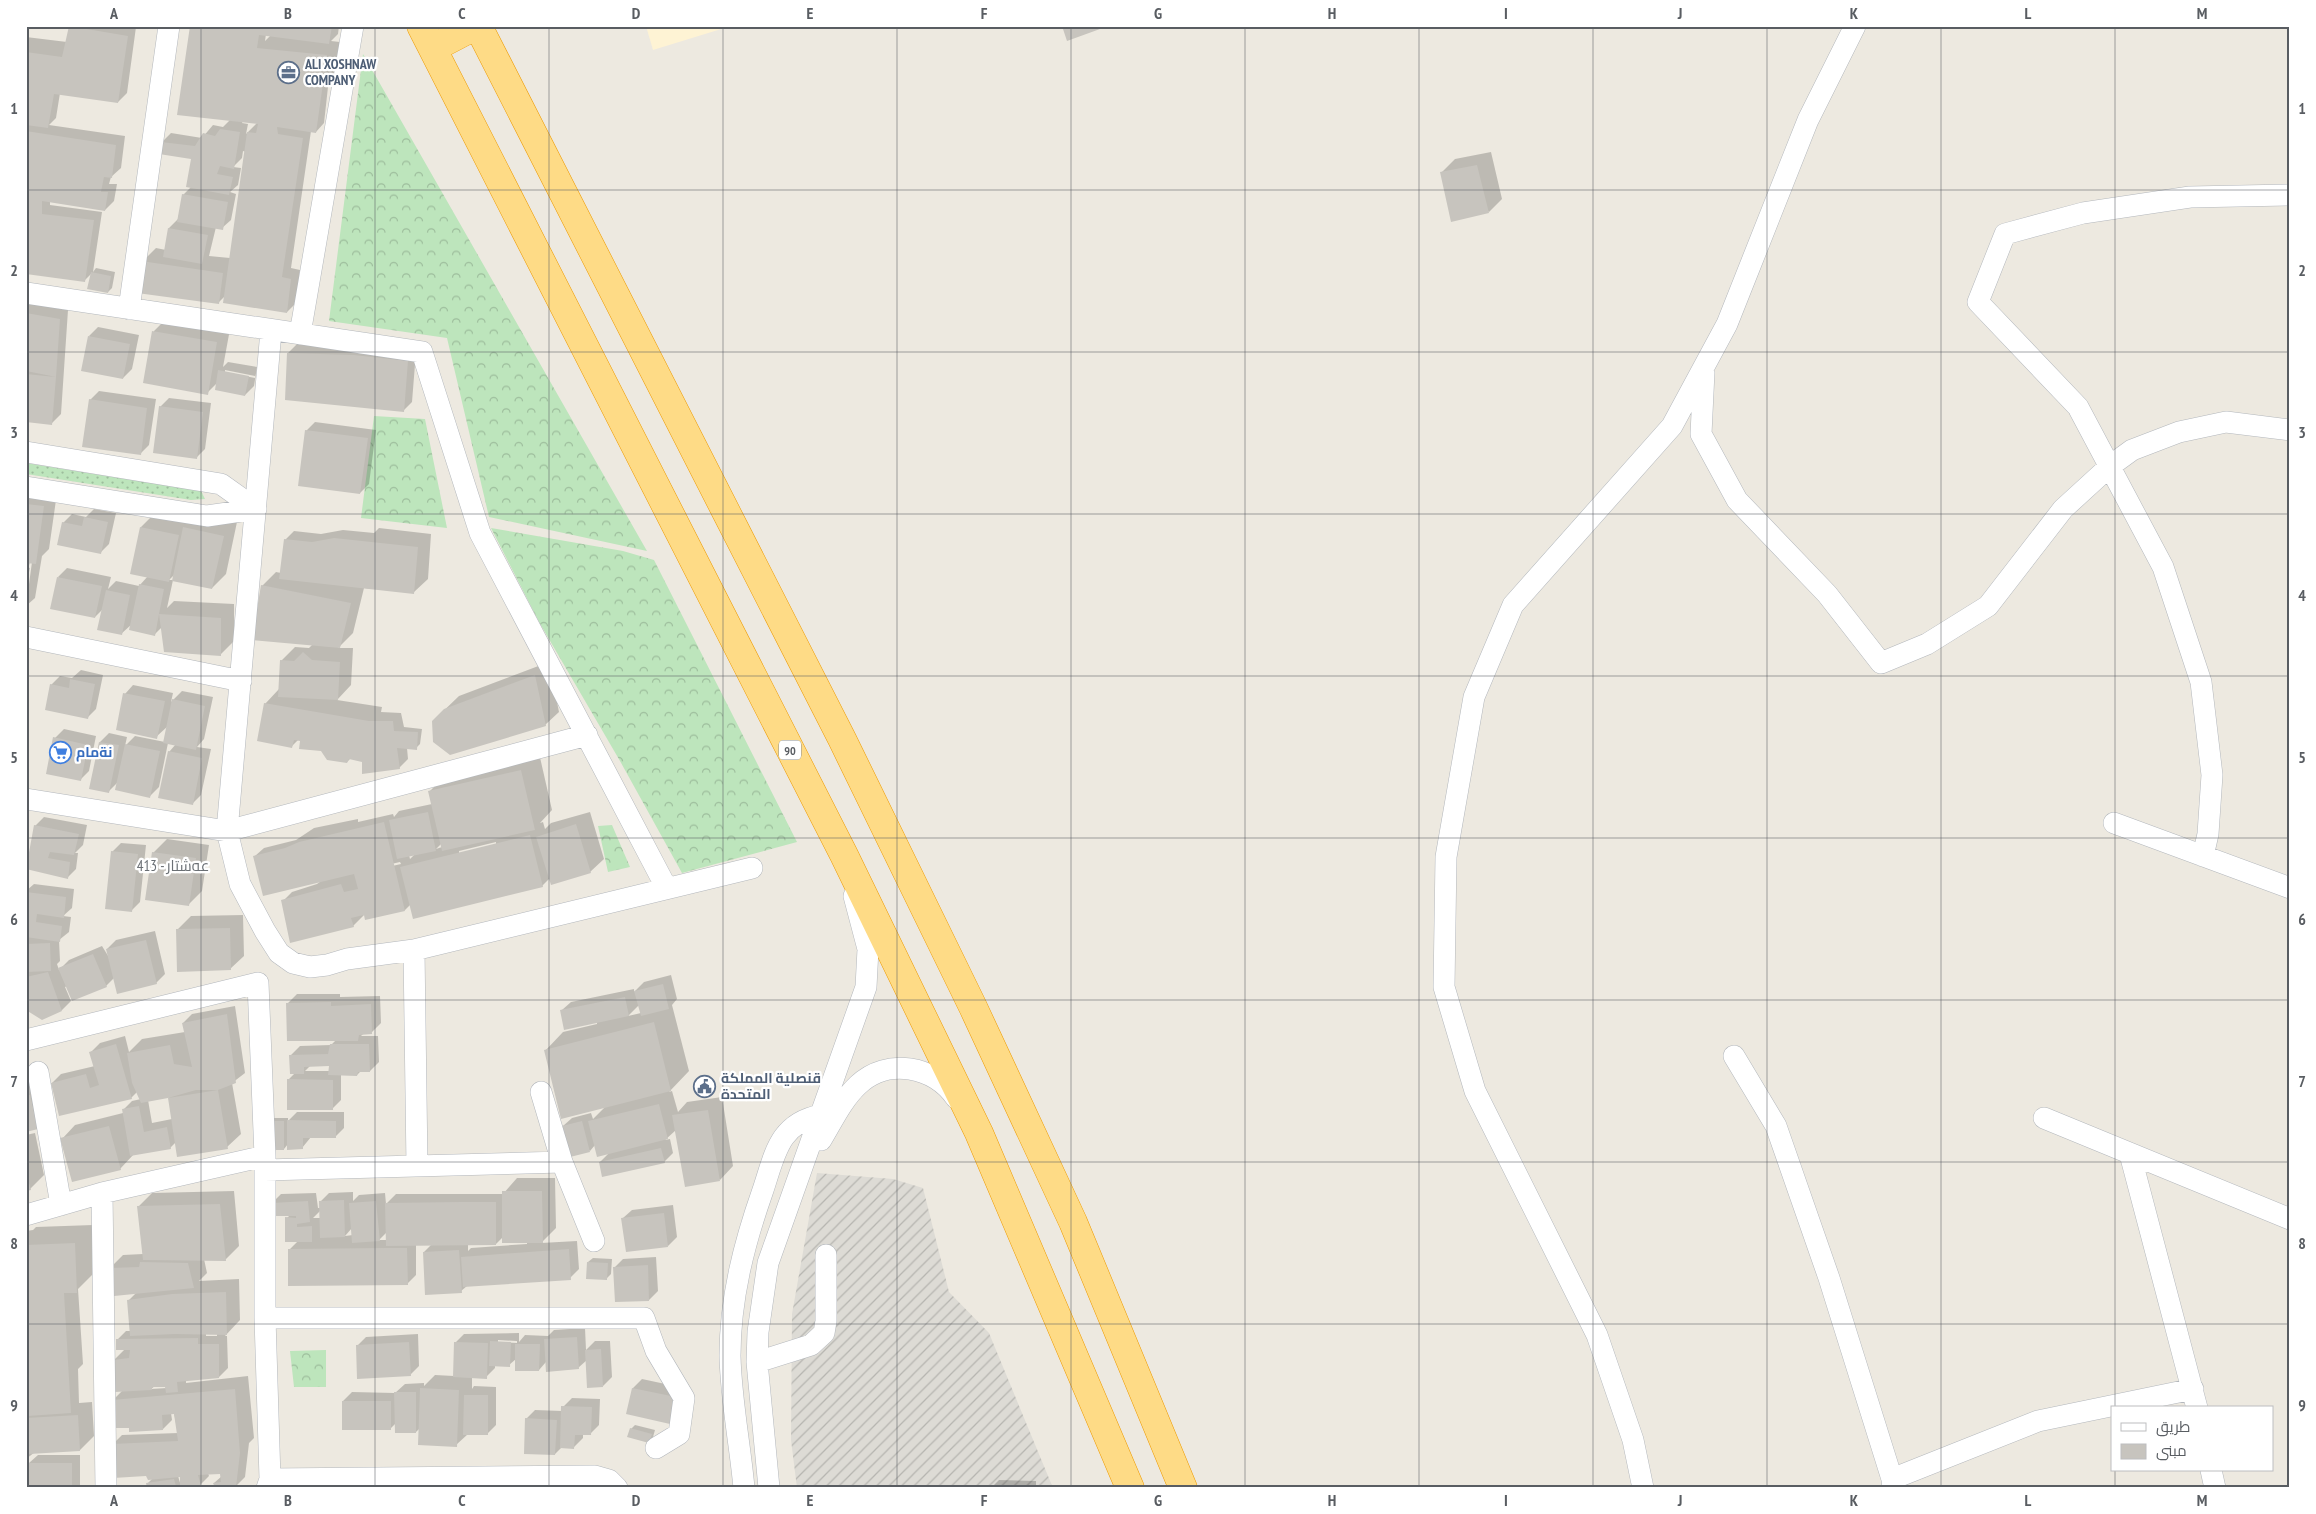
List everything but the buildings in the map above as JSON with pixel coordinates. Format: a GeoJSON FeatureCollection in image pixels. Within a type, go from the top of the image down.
{"type":"FeatureCollection","features":[{"type":"Feature","properties":{"kind":"highway"},"geometry":{"type":"LineString","coordinates":[[427,37],[476,26],[842,739],[964,989],[1073,1222],[1183,1488]]}},
{"type":"Feature","properties":{"kind":"highway","name":"90"},"geometry":{"type":"LineString","coordinates":[[427,37],[593,366],[844,855],[979,1133],[1130,1488]]}},
{"type":"Feature","properties":{"kind":"street"},"geometry":{"type":"LineString","coordinates":[[129,309],[169,26]]}},
{"type":"Feature","properties":{"kind":"street"},"geometry":{"type":"LineString","coordinates":[[300,334],[353,26]]}},
{"type":"Feature","properties":{"kind":"street"},"geometry":{"type":"LineString","coordinates":[[1643,1488],[1632,1440],[1597,1335],[1532,1201],[1475,1091],[1444,987],[1446,857],[1474,698],[1513,605],[1672,426],[1727,324],[1808,120],[1855,26]]}},
{"type":"Feature","properties":{"kind":"street"},"geometry":{"type":"LineString","coordinates":[[2203,856],[2208,834],[2212,775],[2201,682],[2164,567],[2078,407],[1978,302],[2005,234],[2082,213],[2190,196],[2290,195]]}},
{"type":"Feature","properties":{"kind":"street"},"geometry":{"type":"LineString","coordinates":[[26,293],[422,352],[480,533],[666,887]]}},
{"type":"Feature","properties":{"kind":"street"},"geometry":{"type":"LineString","coordinates":[[271,330],[227,832],[240,884],[279,953],[293,963],[310,966],[327,965],[347,959],[414,950],[666,887],[752,868]]}},
{"type":"Feature","properties":{"kind":"street"},"geometry":{"type":"LineString","coordinates":[[1704,368],[1701,434],[1737,500],[1827,594],[1881,663],[1927,644],[1988,606],[2063,510],[2110,466],[2132,450],[2179,432],[2226,422],[2290,430]]}},
{"type":"Feature","properties":{"kind":"street"},"geometry":{"type":"LineString","coordinates":[[26,452],[221,484],[256,509]]}},
{"type":"Feature","properties":{"kind":"street"},"geometry":{"type":"LineString","coordinates":[[26,488],[207,516],[256,509]]}},
{"type":"Feature","properties":{"kind":"street"},"geometry":{"type":"LineString","coordinates":[[26,637],[241,680]]}},
{"type":"Feature","properties":{"kind":"street"},"geometry":{"type":"LineString","coordinates":[[26,799],[227,832],[587,735]]}},
{"type":"Feature","properties":{"kind":"street"},"geometry":{"type":"LineString","coordinates":[[2114,823],[2290,888]]}},
{"type":"Feature","properties":{"kind":"street"},"geometry":{"type":"LineString","coordinates":[[769,1488],[757,1362],[758,1332],[768,1263],[797,1178],[861,1006],[868,978],[866,940],[844,855]]}},
{"type":"Feature","properties":{"kind":"street"},"geometry":{"type":"LineString","coordinates":[[414,950],[417,1166]]}},
{"type":"Feature","properties":{"kind":"street"},"geometry":{"type":"LineString","coordinates":[[26,1040],[258,983],[265,1163],[268,1483],[595,1476],[609,1480],[617,1488]]}},
{"type":"Feature","properties":{"kind":"street"},"geometry":{"type":"LineString","coordinates":[[1734,1056],[1776,1126],[1829,1278],[1893,1483],[2038,1421],[2111,1410]]}},
{"type":"Feature","properties":{"kind":"street"},"geometry":{"type":"LineString","coordinates":[[797,1178],[850,1093],[865,1080],[883,1071],[906,1068],[936,1078],[953,1094],[979,1133]]}},
{"type":"Feature","properties":{"kind":"street"},"geometry":{"type":"LineString","coordinates":[[38,1072],[61,1205]]}},
{"type":"Feature","properties":{"kind":"street"},"geometry":{"type":"LineString","coordinates":[[541,1092],[562,1162],[594,1241]]}},
{"type":"Feature","properties":{"kind":"street"},"geometry":{"type":"LineString","coordinates":[[742,1486],[730,1358],[731,1326],[740,1263],[748,1232],[780,1140],[798,1122],[821,1115]]}},
{"type":"Feature","properties":{"kind":"street"},"geometry":{"type":"LineString","coordinates":[[2044,1118],[2290,1219]]}},
{"type":"Feature","properties":{"kind":"street"},"geometry":{"type":"LineString","coordinates":[[2130,1154],[2195,1398],[2140,1406]]}},
{"type":"Feature","properties":{"kind":"street"},"geometry":{"type":"LineString","coordinates":[[26,1215],[102,1194],[265,1163],[417,1166],[562,1162]]}},
{"type":"Feature","properties":{"kind":"street"},"geometry":{"type":"LineString","coordinates":[[102,1194],[106,1488]]}},
{"type":"Feature","properties":{"kind":"street"},"geometry":{"type":"LineString","coordinates":[[757,1362],[812,1345],[824,1333],[826,1321],[826,1255]]}},
{"type":"Feature","properties":{"kind":"street"},"geometry":{"type":"LineString","coordinates":[[265,1318],[644,1318],[656,1351],[684,1398],[679,1434],[656,1448]]}},
{"type":"Feature","properties":{"kind":"street"},"geometry":{"type":"LineString","coordinates":[[2211,1472],[2214,1488]]}},
{"type":"Feature","properties":{"kind":"shaded area"},"geometry":{"type":"Polygon","coordinates":[[[646,26],[731,26],[653,50],[646,26]]]}},
{"type":"Feature","properties":{"kind":"shaded area"},"geometry":{"type":"Polygon","coordinates":[[[817,1173],[893,1179],[923,1188],[949,1292],[989,1333],[1053,1488],[797,1488],[791,1440],[792,1314],[817,1173]]]}},
{"type":"Feature","properties":{"kind":"green space"},"geometry":{"type":"Polygon","coordinates":[[[363,54],[647,551],[489,517],[447,338],[329,321],[363,54]]]}},
{"type":"Feature","properties":{"kind":"green space"},"geometry":{"type":"Polygon","coordinates":[[[374,416],[425,419],[447,528],[361,518],[374,416]]]}},
{"type":"Feature","properties":{"kind":"green space"},"geometry":{"type":"Polygon","coordinates":[[[26,463],[201,491],[205,499],[191,500],[26,474],[26,463]]]}},
{"type":"Feature","properties":{"kind":"green space"},"geometry":{"type":"Polygon","coordinates":[[[491,528],[623,551],[654,560],[797,842],[682,873],[620,761],[539,622],[491,528]]]}},
{"type":"Feature","properties":{"kind":"green space"},"geometry":{"type":"Polygon","coordinates":[[[612,825],[630,867],[608,872],[598,826],[612,825]]]}},
{"type":"Feature","properties":{"kind":"green space"},"geometry":{"type":"Polygon","coordinates":[[[326,1350],[326,1387],[294,1387],[290,1351],[326,1350]]]}},
{"type":"Feature","properties":{"kind":"place","name":"ALI XOSHNAW COMPANY"},"geometry":{"type":"Point","coordinates":[289,72]}},
{"type":"Feature","properties":{"kind":"place","name":"نةمام"},"geometry":{"type":"Point","coordinates":[60,752]}},
{"type":"Feature","properties":{"kind":"place","name":"قنصلية المملكة المتحدة"},"geometry":{"type":"Point","coordinates":[705,1086]}},
{"type":"Feature","properties":{"kind":"district","name":"عه‌شتار - 413"},"geometry":{"type":"Point","coordinates":[173,865]}}]}
